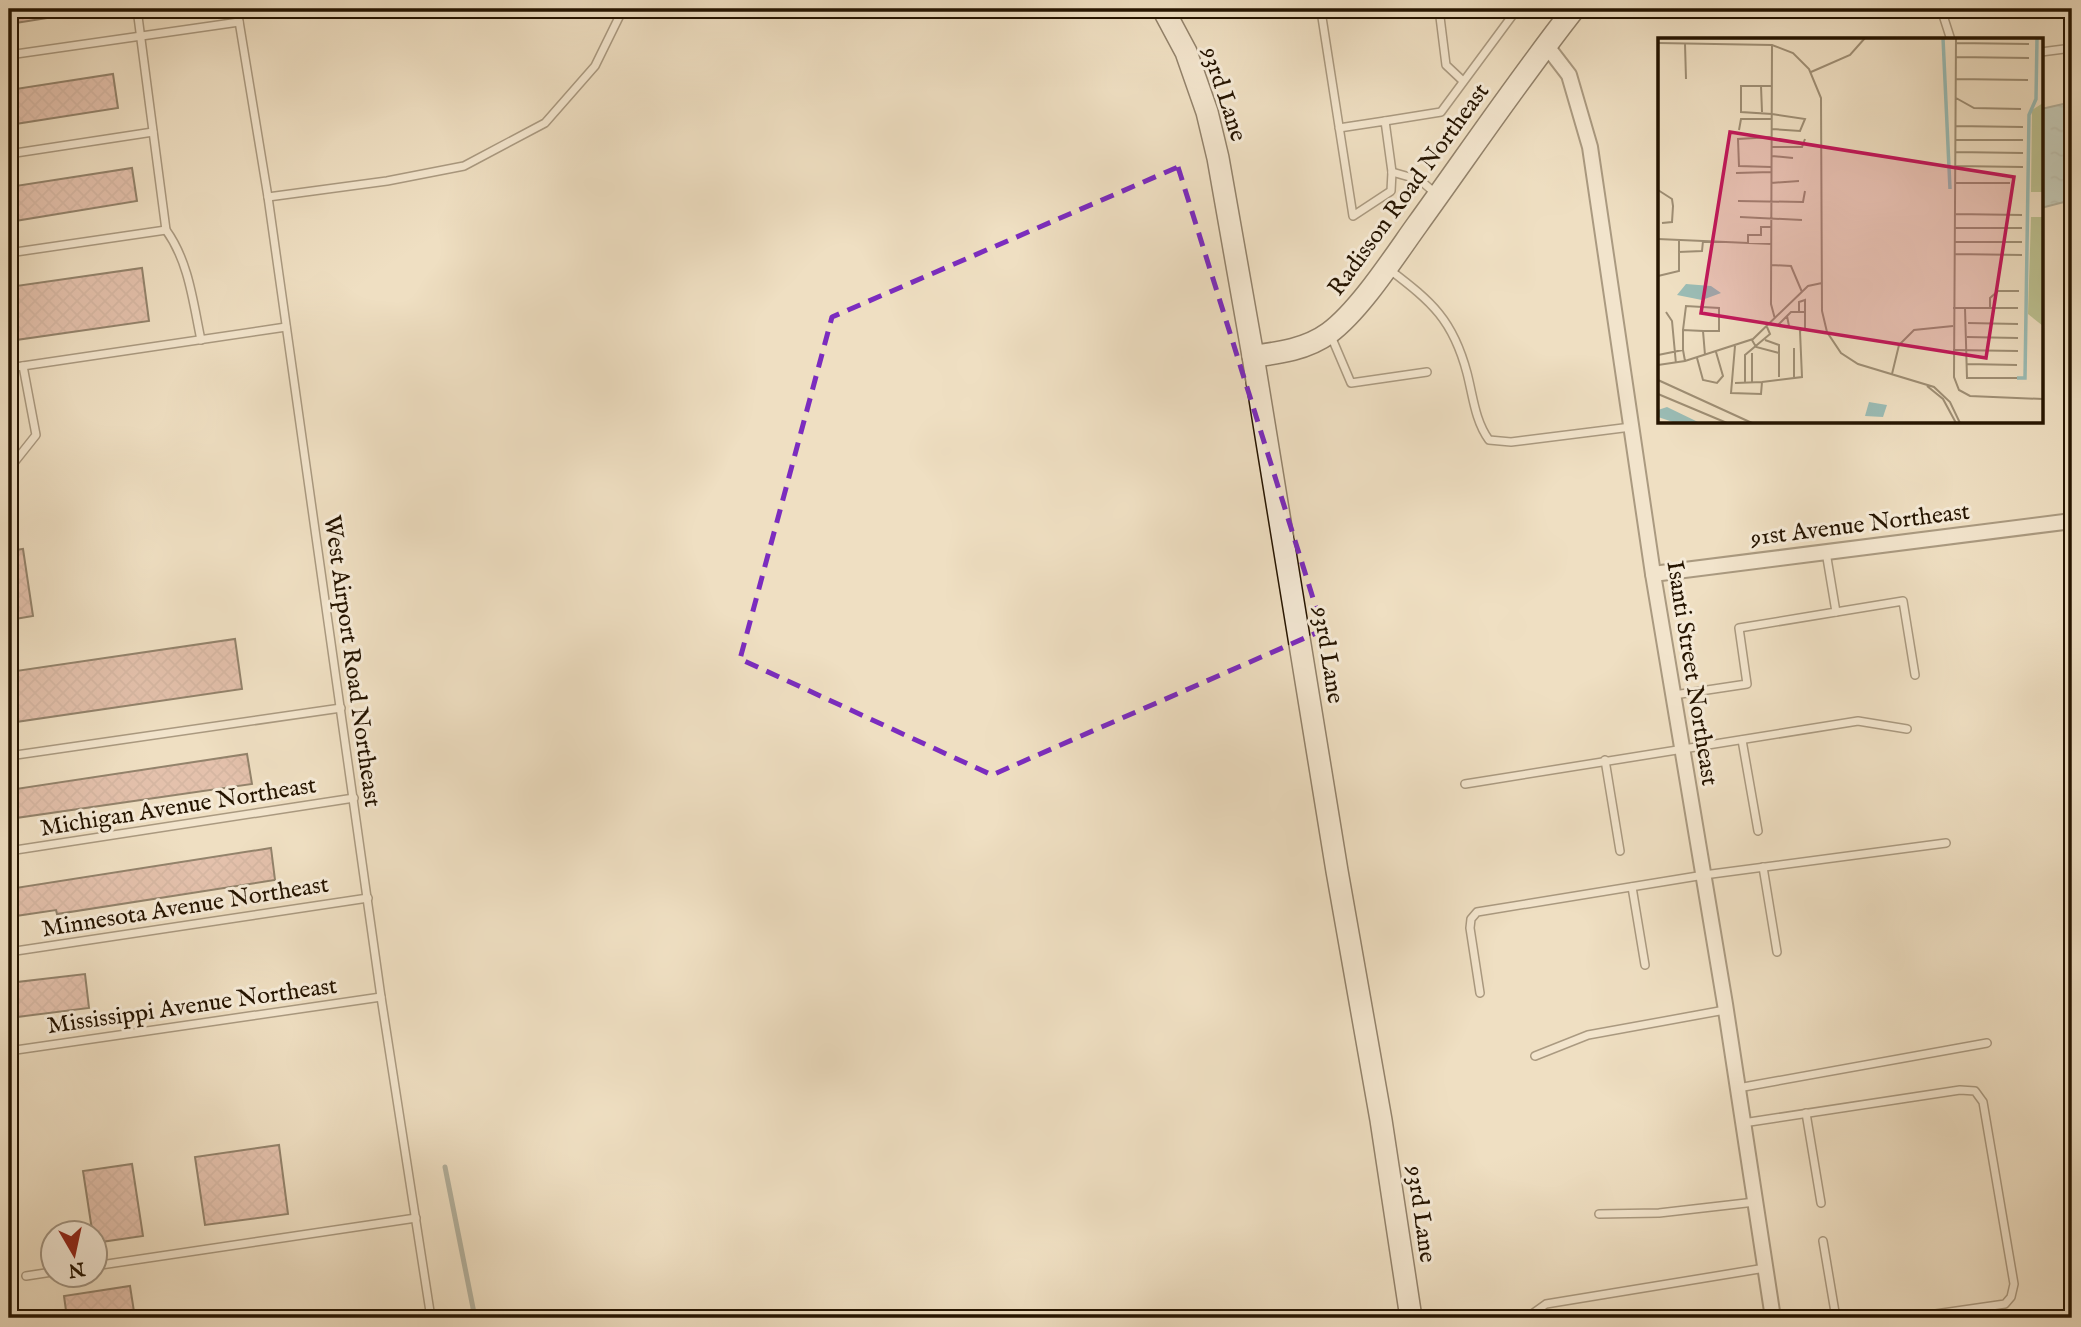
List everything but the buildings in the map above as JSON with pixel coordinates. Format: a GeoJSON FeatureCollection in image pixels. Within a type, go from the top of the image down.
{"type":"FeatureCollection","features":[{"type":"Feature","properties":{"kind":"street","name":"93rd Lane"},"geometry":{"type":"LineString","coordinates":[[1163,9],[1186,52],[1207,112],[1218,158],[1381,1120],[1411,1318]]}},
{"type":"Feature","properties":{"kind":"street","name":"Radisson Road Northeast"},"geometry":{"type":"LineString","coordinates":[[1253,356],[1291,351],[1329,333],[1345,318],[1387,268],[1574,9]]}},
{"type":"Feature","properties":{"kind":"street","name":"Isanti Street Northeast"},"geometry":{"type":"LineString","coordinates":[[1546,45],[1569,75],[1590,148],[1653,574],[1726,1010],[1773,1318]]}},
{"type":"Feature","properties":{"kind":"street","name":"91st Avenue Northeast"},"geometry":{"type":"LineString","coordinates":[[1653,574],[2072,521]]}},
{"type":"Feature","properties":{"kind":"lane"},"geometry":{"type":"LineString","coordinates":[[137,9],[166,230],[177,245],[186,268],[201,340]]}},
{"type":"Feature","properties":{"kind":"lane","name":"West Airport Road Northeast"},"geometry":{"type":"LineString","coordinates":[[237,9],[268,197],[381,997],[431,1318]]}},
{"type":"Feature","properties":{"kind":"lane"},"geometry":{"type":"LineString","coordinates":[[268,197],[387,181],[464,166],[545,123],[596,66],[623,9]]}},
{"type":"Feature","properties":{"kind":"lane"},"geometry":{"type":"LineString","coordinates":[[1323,9],[1321,11],[1353,216],[1391,191],[1392,172],[1385,121]]}},
{"type":"Feature","properties":{"kind":"lane"},"geometry":{"type":"LineString","coordinates":[[1439,9],[1446,65],[1463,82]]}},
{"type":"Feature","properties":{"kind":"lane"},"geometry":{"type":"LineString","coordinates":[[1339,128],[1440,112],[1512,16],[1511,9]]}},
{"type":"Feature","properties":{"kind":"lane"},"geometry":{"type":"LineString","coordinates":[[1941,9],[1950,38]]}},
{"type":"Feature","properties":{"kind":"lane"},"geometry":{"type":"LineString","coordinates":[[9,55],[239,22]]}},
{"type":"Feature","properties":{"kind":"lane"},"geometry":{"type":"LineString","coordinates":[[2042,52],[2072,48]]}},
{"type":"Feature","properties":{"kind":"lane"},"geometry":{"type":"LineString","coordinates":[[9,154],[153,132]]}},
{"type":"Feature","properties":{"kind":"lane"},"geometry":{"type":"LineString","coordinates":[[1392,172],[1420,180],[1438,195]]}},
{"type":"Feature","properties":{"kind":"lane"},"geometry":{"type":"LineString","coordinates":[[9,253],[166,230]]}},
{"type":"Feature","properties":{"kind":"lane"},"geometry":{"type":"LineString","coordinates":[[1387,268],[1428,300],[1446,321],[1466,370],[1480,428],[1489,440],[1511,442],[1631,427]]}},
{"type":"Feature","properties":{"kind":"lane"},"geometry":{"type":"LineString","coordinates":[[9,368],[286,327]]}},
{"type":"Feature","properties":{"kind":"lane"},"geometry":{"type":"LineString","coordinates":[[1329,333],[1351,383],[1427,372]]}},
{"type":"Feature","properties":{"kind":"lane"},"geometry":{"type":"LineString","coordinates":[[9,469],[36,435],[23,366]]}},
{"type":"Feature","properties":{"kind":"lane"},"geometry":{"type":"LineString","coordinates":[[1826,551],[1836,612]]}},
{"type":"Feature","properties":{"kind":"lane"},"geometry":{"type":"LineString","coordinates":[[1674,695],[1747,684],[1739,628],[1903,601],[1915,675]]}},
{"type":"Feature","properties":{"kind":"lane"},"geometry":{"type":"LineString","coordinates":[[9,756],[341,708]]}},
{"type":"Feature","properties":{"kind":"lane"},"geometry":{"type":"LineString","coordinates":[[1465,783],[1858,721],[1908,729]]}},
{"type":"Feature","properties":{"kind":"lane"},"geometry":{"type":"LineString","coordinates":[[1742,740],[1758,831]]}},
{"type":"Feature","properties":{"kind":"lane"},"geometry":{"type":"LineString","coordinates":[[1605,760],[1620,851]]}},
{"type":"Feature","properties":{"kind":"lane","name":"Michigan Avenue Northeast"},"geometry":{"type":"LineString","coordinates":[[9,851],[354,798]]}},
{"type":"Feature","properties":{"kind":"lane"},"geometry":{"type":"LineString","coordinates":[[1480,993],[1470,928],[1471,919],[1477,912],[1704,875],[1946,843]]}},
{"type":"Feature","properties":{"kind":"lane"},"geometry":{"type":"LineString","coordinates":[[1763,867],[1777,952]]}},
{"type":"Feature","properties":{"kind":"lane"},"geometry":{"type":"LineString","coordinates":[[1632,887],[1645,965]]}},
{"type":"Feature","properties":{"kind":"lane","name":"Minnesota Avenue Northeast"},"geometry":{"type":"LineString","coordinates":[[9,952],[368,898]]}},
{"type":"Feature","properties":{"kind":"lane","name":"Mississippi Avenue Northeast"},"geometry":{"type":"LineString","coordinates":[[9,1051],[381,997]]}},
{"type":"Feature","properties":{"kind":"lane"},"geometry":{"type":"LineString","coordinates":[[1535,1056],[1588,1035],[1726,1010]]}},
{"type":"Feature","properties":{"kind":"lane"},"geometry":{"type":"LineString","coordinates":[[1738,1088],[1987,1043]]}},
{"type":"Feature","properties":{"kind":"lane"},"geometry":{"type":"LineString","coordinates":[[1743,1122],[1960,1090],[1975,1091],[1983,1102],[2014,1284],[2011,1297],[2005,1304],[1908,1318]]}},
{"type":"Feature","properties":{"kind":"lane"},"geometry":{"type":"LineString","coordinates":[[1805,1113],[1821,1202]]}},
{"type":"Feature","properties":{"kind":"lane"},"geometry":{"type":"LineString","coordinates":[[1599,1214],[1659,1213],[1755,1202]]}},
{"type":"Feature","properties":{"kind":"lane"},"geometry":{"type":"LineString","coordinates":[[108,1264],[416,1218]]}},
{"type":"Feature","properties":{"kind":"lane"},"geometry":{"type":"LineString","coordinates":[[1823,1241],[1836,1318]]}},
{"type":"Feature","properties":{"kind":"lane"},"geometry":{"type":"LineString","coordinates":[[1532,1318],[1532,1314],[1546,1304],[1765,1268]]}},
{"type":"Feature","properties":{"kind":"lane"},"geometry":{"type":"LineString","coordinates":[[26,1276],[38,1274]]}},
{"type":"Feature","properties":{"kind":"highlighted area"},"geometry":{"type":"Polygon","coordinates":[[[1178,167],[1323,630],[992,775],[740,659],[832,317],[1178,167]]]}},
{"type":"Feature","properties":{"kind":"water"},"geometry":{"type":"Polygon","coordinates":[[[2072,102],[2072,200],[2042,208],[2042,109],[2072,102]]]}},
{"type":"Feature","properties":{"kind":"waterway"},"geometry":{"type":"LineString","coordinates":[[445,1167],[475,1318]]}}]}
